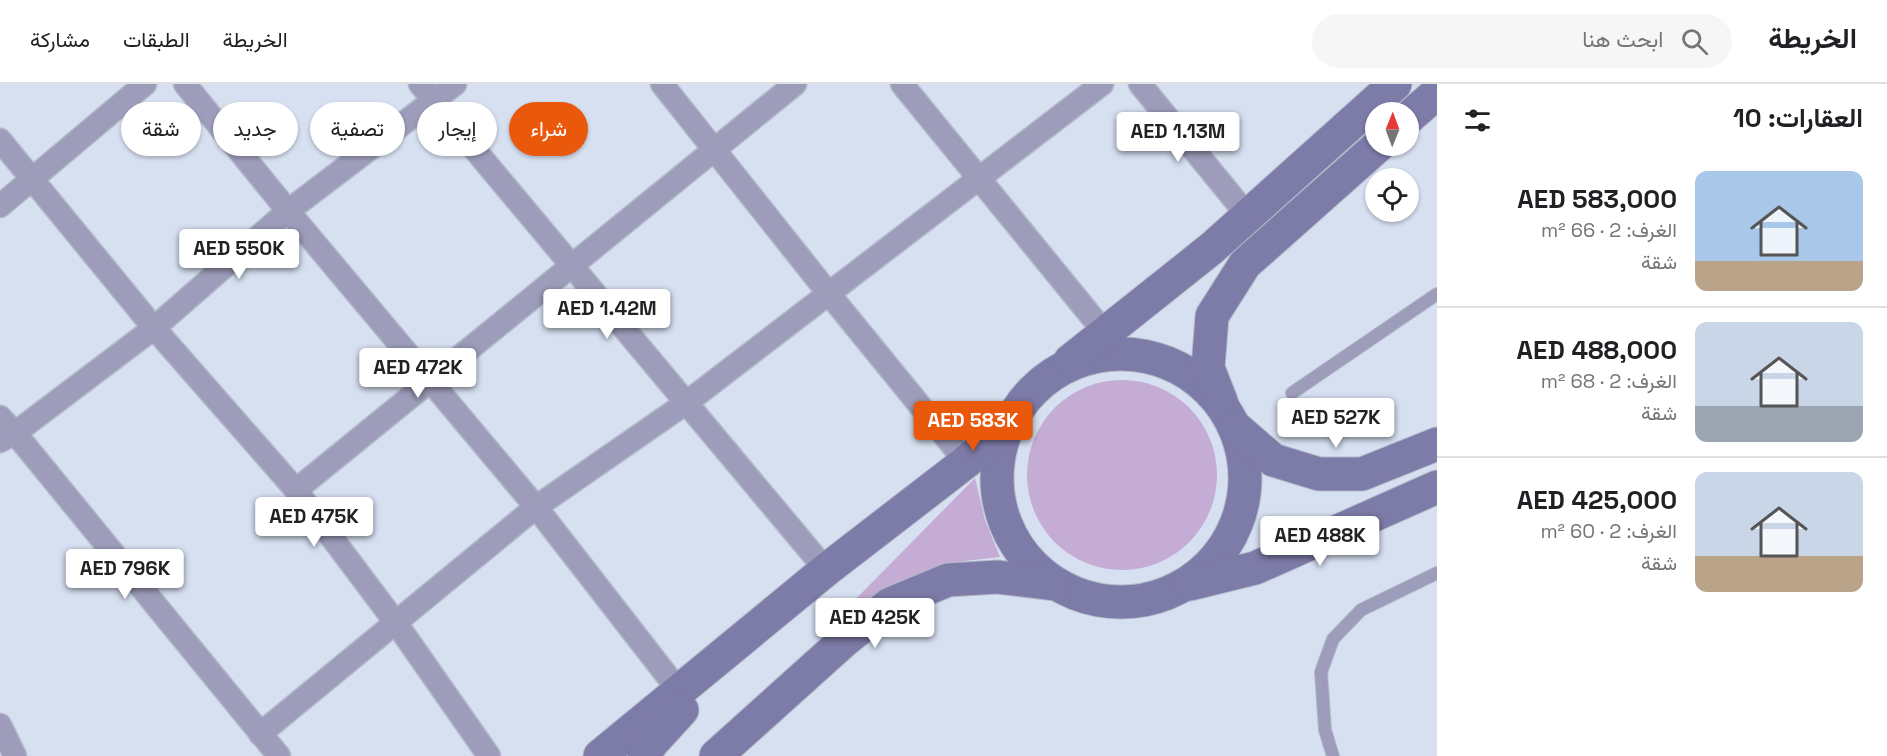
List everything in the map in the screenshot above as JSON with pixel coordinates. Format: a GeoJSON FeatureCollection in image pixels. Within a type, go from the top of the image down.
{"type":"FeatureCollection","features":[{"type":"Feature","properties":{"kind":"main road"},"geometry":{"type":"LineString","coordinates":[[1056,584],[1028,560],[1008,530],[997,495],[997,460],[1008,425],[1028,394],[1212,248],[1385,87]]}},
{"type":"Feature","properties":{"kind":"main road"},"geometry":{"type":"LineString","coordinates":[[1419,109],[1437,93]]}},
{"type":"Feature","properties":{"kind":"main road"},"geometry":{"type":"LineString","coordinates":[[1182,586],[1211,564],[1233,534],[1244,499],[1245,463],[1229,416],[1208,368],[1212,316],[1245,264],[1367,156]]}},
{"type":"Feature","properties":{"kind":"main road"},"geometry":{"type":"LineString","coordinates":[[1056,371],[1091,357],[1128,353],[1164,361],[1197,379],[1229,416],[1273,460],[1319,474],[1362,474],[1437,444]]}},
{"type":"Feature","properties":{"kind":"main road"},"geometry":{"type":"LineString","coordinates":[[600,756],[826,570],[966,462],[1008,425]]}},
{"type":"Feature","properties":{"kind":"main road"},"geometry":{"type":"LineString","coordinates":[[716,756],[844,640],[890,604],[948,580],[997,577],[1056,584],[1086,597],[1119,602],[1151,598],[1182,586],[1255,568],[1437,487]]}},
{"type":"Feature","properties":{"kind":"main road"},"geometry":{"type":"LineString","coordinates":[[644,756],[651,744],[760,624]]}},
{"type":"Feature","properties":{"kind":"street"},"geometry":{"type":"LineString","coordinates":[[0,206],[145,84]]}},
{"type":"Feature","properties":{"kind":"street"},"geometry":{"type":"LineString","coordinates":[[185,84],[429,381],[536,507],[679,691]]}},
{"type":"Feature","properties":{"kind":"street"},"geometry":{"type":"LineString","coordinates":[[279,756],[5,431],[154,328],[426,92],[455,84]]}},
{"type":"Feature","properties":{"kind":"street"},"geometry":{"type":"LineString","coordinates":[[662,84],[966,462]]}},
{"type":"Feature","properties":{"kind":"street"},"geometry":{"type":"LineString","coordinates":[[296,490],[795,84]]}},
{"type":"Feature","properties":{"kind":"street"},"geometry":{"type":"LineString","coordinates":[[902,84],[1105,333]]}},
{"type":"Feature","properties":{"kind":"street"},"geometry":{"type":"LineString","coordinates":[[260,734],[536,507],[686,403],[1102,84]]}},
{"type":"Feature","properties":{"kind":"street"},"geometry":{"type":"LineString","coordinates":[[1140,84],[1248,216]]}},
{"type":"Feature","properties":{"kind":"street"},"geometry":{"type":"LineString","coordinates":[[426,92],[826,570]]}},
{"type":"Feature","properties":{"kind":"street"},"geometry":{"type":"LineString","coordinates":[[0,140],[154,328],[296,490],[396,623],[489,756]]}},
{"type":"Feature","properties":{"kind":"street"},"geometry":{"type":"LineString","coordinates":[[0,725],[15,756]]}},
{"type":"Feature","properties":{"kind":"lane"},"geometry":{"type":"LineString","coordinates":[[1292,393],[1437,294]]}},
{"type":"Feature","properties":{"kind":"lane"},"geometry":{"type":"LineString","coordinates":[[1333,756],[1325,730],[1321,672],[1333,639],[1361,610],[1437,573]]}},
{"type":"Feature","properties":{"kind":"shaded area"},"geometry":{"type":"Polygon","coordinates":[[[1122,380],[1158,387],[1175,396],[1189,408],[1201,422],[1210,439],[1217,475],[1210,511],[1201,528],[1189,542],[1175,554],[1158,563],[1122,570],[1086,563],[1069,554],[1055,542],[1043,528],[1034,511],[1027,475],[1034,439],[1043,422],[1055,408],[1069,396],[1086,387],[1122,380]]]}},
{"type":"Feature","properties":{"kind":"shaded area"},"geometry":{"type":"Polygon","coordinates":[[[975,478],[985,520],[1000,557],[965,561],[921,574],[844,611],[975,478]]]}}]}
